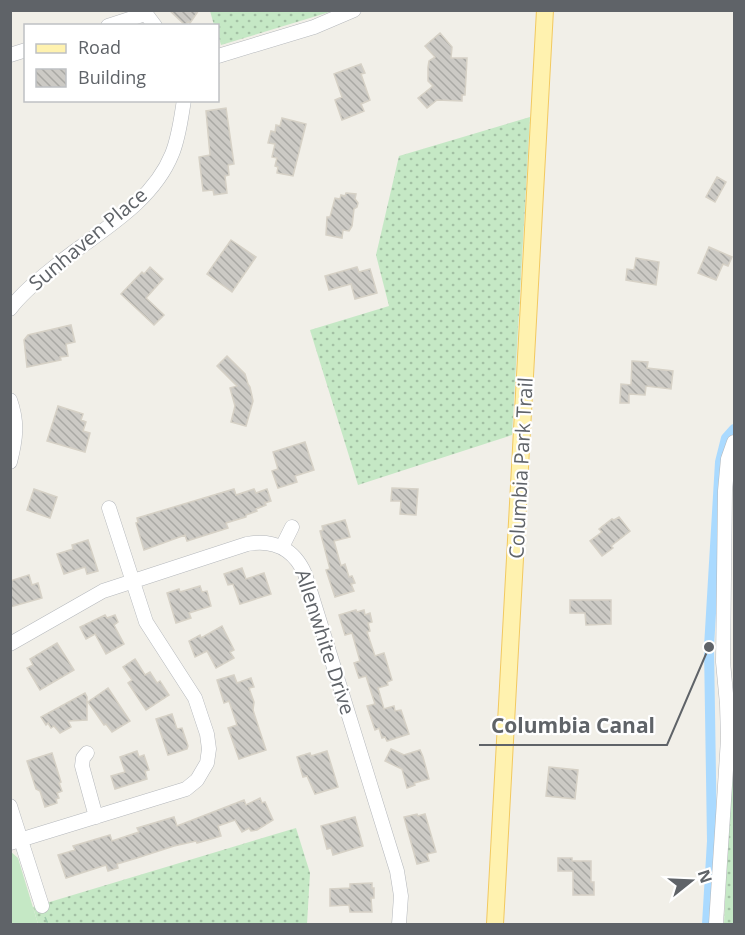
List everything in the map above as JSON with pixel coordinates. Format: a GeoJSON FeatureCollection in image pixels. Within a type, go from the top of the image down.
{"type":"FeatureCollection","features":[{"type":"Feature","properties":{"kind":"main road","name":"Columbia Park Trail"},"geometry":{"type":"LineString","coordinates":[[495,924],[545,10]]}},
{"type":"Feature","properties":{"kind":"street"},"geometry":{"type":"LineString","coordinates":[[219,56],[314,27],[354,10]]}},
{"type":"Feature","properties":{"kind":"street"},"geometry":{"type":"LineString","coordinates":[[113,24],[144,12],[153,24]]}},
{"type":"Feature","properties":{"kind":"street","name":"Sunhaven Place"},"geometry":{"type":"LineString","coordinates":[[10,309],[40,279],[144,196],[171,157],[184,102]]}},
{"type":"Feature","properties":{"kind":"street"},"geometry":{"type":"LineString","coordinates":[[10,400],[16,415],[16,437],[10,462]]}},
{"type":"Feature","properties":{"kind":"street"},"geometry":{"type":"LineString","coordinates":[[716,924],[728,739],[728,704],[723,662],[725,492],[728,459],[735,442]]}},
{"type":"Feature","properties":{"kind":"street"},"geometry":{"type":"LineString","coordinates":[[16,841],[186,789],[209,772],[209,743],[198,704],[146,622],[109,508]]}},
{"type":"Feature","properties":{"kind":"street"},"geometry":{"type":"LineString","coordinates":[[282,547],[292,527]]}},
{"type":"Feature","properties":{"kind":"street","name":"Allenwhite Drive"},"geometry":{"type":"LineString","coordinates":[[10,644],[88,598],[132,580],[247,544],[263,543],[282,547],[297,559],[305,574],[397,871],[401,896],[399,924]]}},
{"type":"Feature","properties":{"kind":"street"},"geometry":{"type":"LineString","coordinates":[[87,753],[83,758],[82,766],[96,817]]}},
{"type":"Feature","properties":{"kind":"street"},"geometry":{"type":"LineString","coordinates":[[10,806],[16,841],[42,906]]}},
{"type":"Feature","properties":{"kind":"green space"},"geometry":{"type":"Polygon","coordinates":[[[210,10],[333,11],[221,45],[219,24],[214,24],[210,10]]]}},
{"type":"Feature","properties":{"kind":"green space"},"geometry":{"type":"Polygon","coordinates":[[[530,117],[512,435],[358,485],[310,330],[389,306],[376,255],[399,156],[530,117]]]}},
{"type":"Feature","properties":{"kind":"green space"},"geometry":{"type":"Polygon","coordinates":[[[734,698],[734,924],[724,924],[734,698]]]}},
{"type":"Feature","properties":{"kind":"green space"},"geometry":{"type":"Polygon","coordinates":[[[296,828],[310,873],[307,924],[38,924],[33,907],[296,828]]]}},
{"type":"Feature","properties":{"kind":"green space"},"geometry":{"type":"Polygon","coordinates":[[[11,852],[18,858],[38,924],[11,924],[11,852]]]}},
{"type":"Feature","properties":{"kind":"building"},"geometry":{"type":"Polygon","coordinates":[[[169,10],[199,10],[190,23],[184,24],[169,10]]]}},
{"type":"Feature","properties":{"kind":"building"},"geometry":{"type":"Polygon","coordinates":[[[440,33],[452,47],[451,58],[467,58],[465,95],[462,95],[462,101],[437,100],[427,108],[418,98],[433,86],[428,81],[428,67],[429,61],[435,57],[425,46],[440,33]]]}},
{"type":"Feature","properties":{"kind":"building"},"geometry":{"type":"Polygon","coordinates":[[[361,64],[365,73],[361,74],[370,100],[361,104],[364,111],[342,120],[335,100],[342,97],[334,74],[361,64]]]}},
{"type":"Feature","properties":{"kind":"building"},"geometry":{"type":"Polygon","coordinates":[[[226,108],[234,164],[228,165],[229,175],[225,176],[227,193],[214,195],[213,190],[203,191],[199,157],[210,155],[206,111],[226,108]]]}},
{"type":"Feature","properties":{"kind":"building"},"geometry":{"type":"Polygon","coordinates":[[[282,118],[306,124],[293,176],[277,173],[278,167],[275,166],[277,158],[272,157],[275,144],[268,143],[271,131],[275,132],[276,125],[280,126],[282,118]]]}},
{"type":"Feature","properties":{"kind":"building"},"geometry":{"type":"Polygon","coordinates":[[[717,177],[726,182],[715,202],[706,197],[717,177]]]}},
{"type":"Feature","properties":{"kind":"building"},"geometry":{"type":"Polygon","coordinates":[[[346,193],[356,194],[355,199],[358,203],[354,209],[352,226],[349,231],[343,230],[342,238],[326,235],[327,217],[330,217],[335,198],[340,199],[341,195],[345,196],[346,193]]]}},
{"type":"Feature","properties":{"kind":"building"},"geometry":{"type":"Polygon","coordinates":[[[231,240],[256,257],[232,292],[207,274],[231,240]]]}},
{"type":"Feature","properties":{"kind":"building"},"geometry":{"type":"Polygon","coordinates":[[[709,247],[732,257],[728,266],[723,264],[716,280],[698,273],[709,247]]]}},
{"type":"Feature","properties":{"kind":"building"},"geometry":{"type":"Polygon","coordinates":[[[636,258],[659,262],[656,285],[626,280],[627,269],[634,270],[636,258]]]}},
{"type":"Feature","properties":{"kind":"building"},"geometry":{"type":"Polygon","coordinates":[[[150,267],[163,279],[146,298],[164,315],[154,325],[121,294],[150,267]]]}},
{"type":"Feature","properties":{"kind":"building"},"geometry":{"type":"Polygon","coordinates":[[[357,267],[359,272],[370,269],[377,293],[355,299],[351,284],[329,290],[325,276],[357,267]]]}},
{"type":"Feature","properties":{"kind":"building"},"geometry":{"type":"Polygon","coordinates":[[[71,325],[75,342],[66,344],[68,356],[60,357],[61,360],[27,367],[24,340],[28,335],[71,325]]]}},
{"type":"Feature","properties":{"kind":"building"},"geometry":{"type":"Polygon","coordinates":[[[227,356],[245,374],[250,387],[253,401],[246,426],[231,422],[235,406],[230,388],[237,386],[217,366],[227,356]]]}},
{"type":"Feature","properties":{"kind":"building"},"geometry":{"type":"Polygon","coordinates":[[[632,361],[648,362],[647,368],[673,371],[671,389],[646,386],[645,395],[629,394],[629,403],[620,403],[621,384],[631,385],[632,361]]]}},
{"type":"Feature","properties":{"kind":"building"},"geometry":{"type":"Polygon","coordinates":[[[58,406],[83,414],[81,420],[86,422],[83,431],[90,433],[85,452],[47,441],[58,406]]]}},
{"type":"Feature","properties":{"kind":"building"},"geometry":{"type":"Polygon","coordinates":[[[305,442],[314,470],[295,476],[297,482],[278,488],[272,471],[278,469],[273,452],[305,442]]]}},
{"type":"Feature","properties":{"kind":"building"},"geometry":{"type":"Polygon","coordinates":[[[392,488],[418,489],[416,515],[400,514],[401,501],[391,501],[392,488]]]}},
{"type":"Feature","properties":{"kind":"building"},"geometry":{"type":"Polygon","coordinates":[[[34,489],[57,497],[50,518],[27,510],[34,489]]]}},
{"type":"Feature","properties":{"kind":"building"},"geometry":{"type":"Polygon","coordinates":[[[234,489],[236,495],[254,489],[256,493],[267,489],[271,501],[246,517],[226,523],[228,528],[187,541],[185,535],[144,550],[136,523],[137,518],[234,489]]]}},
{"type":"Feature","properties":{"kind":"building"},"geometry":{"type":"Polygon","coordinates":[[[619,517],[630,531],[602,556],[590,541],[602,532],[599,529],[612,519],[619,517]]]}},
{"type":"Feature","properties":{"kind":"building"},"geometry":{"type":"Polygon","coordinates":[[[345,520],[350,537],[334,541],[341,566],[345,564],[349,577],[352,576],[355,583],[351,584],[354,591],[335,597],[326,570],[330,569],[320,531],[323,530],[322,526],[345,520]]]}},
{"type":"Feature","properties":{"kind":"building"},"geometry":{"type":"Polygon","coordinates":[[[88,540],[98,571],[87,574],[85,567],[64,574],[57,554],[73,549],[72,545],[88,540]]]}},
{"type":"Feature","properties":{"kind":"building"},"geometry":{"type":"Polygon","coordinates":[[[242,568],[246,579],[264,573],[271,594],[240,604],[233,584],[228,585],[224,574],[242,568]]]}},
{"type":"Feature","properties":{"kind":"building"},"geometry":{"type":"Polygon","coordinates":[[[29,575],[32,585],[38,583],[42,598],[10,607],[10,581],[29,575]]]}},
{"type":"Feature","properties":{"kind":"building"},"geometry":{"type":"Polygon","coordinates":[[[200,586],[202,592],[207,591],[211,606],[189,613],[191,618],[176,623],[167,593],[200,586]]]}},
{"type":"Feature","properties":{"kind":"building"},"geometry":{"type":"Polygon","coordinates":[[[570,600],[611,600],[611,624],[586,625],[585,613],[570,613],[570,600]]]}},
{"type":"Feature","properties":{"kind":"building"},"geometry":{"type":"Polygon","coordinates":[[[356,610],[357,612],[364,610],[365,615],[370,613],[372,622],[368,623],[370,631],[367,632],[375,656],[384,653],[392,680],[387,682],[388,685],[378,688],[384,709],[394,706],[395,711],[401,710],[409,734],[387,741],[385,737],[382,738],[379,728],[375,730],[367,706],[375,704],[366,676],[359,678],[354,663],[360,661],[352,633],[345,635],[339,615],[356,610]]]}},
{"type":"Feature","properties":{"kind":"building"},"geometry":{"type":"Polygon","coordinates":[[[105,615],[107,618],[115,615],[118,622],[114,625],[124,644],[106,654],[95,634],[86,639],[80,627],[105,615]]]}},
{"type":"Feature","properties":{"kind":"building"},"geometry":{"type":"Polygon","coordinates":[[[222,626],[234,650],[230,652],[234,658],[216,668],[207,651],[195,657],[189,641],[200,635],[201,638],[222,626]]]}},
{"type":"Feature","properties":{"kind":"building"},"geometry":{"type":"Polygon","coordinates":[[[57,643],[74,670],[40,690],[27,668],[33,665],[30,659],[57,643]]]}},
{"type":"Feature","properties":{"kind":"building"},"geometry":{"type":"Polygon","coordinates":[[[135,659],[145,675],[150,672],[157,683],[160,681],[169,695],[146,710],[128,683],[132,680],[123,667],[135,659]]]}},
{"type":"Feature","properties":{"kind":"building"},"geometry":{"type":"Polygon","coordinates":[[[234,675],[237,683],[251,678],[254,687],[249,688],[254,702],[253,710],[266,750],[239,759],[228,728],[237,725],[229,701],[224,703],[217,680],[234,675]]]}},
{"type":"Feature","properties":{"kind":"building"},"geometry":{"type":"Polygon","coordinates":[[[108,688],[130,721],[112,732],[106,724],[104,725],[88,702],[108,688]]]}},
{"type":"Feature","properties":{"kind":"building"},"geometry":{"type":"Polygon","coordinates":[[[85,693],[87,720],[68,721],[71,727],[60,733],[54,726],[51,728],[48,723],[46,725],[41,717],[85,693]]]}},
{"type":"Feature","properties":{"kind":"building"},"geometry":{"type":"Polygon","coordinates":[[[172,714],[177,729],[182,728],[188,746],[187,749],[168,755],[156,719],[172,714]]]}},
{"type":"Feature","properties":{"kind":"building"},"geometry":{"type":"Polygon","coordinates":[[[391,749],[404,755],[420,750],[429,779],[414,783],[415,785],[407,788],[402,769],[385,761],[391,749]]]}},
{"type":"Feature","properties":{"kind":"building"},"geometry":{"type":"Polygon","coordinates":[[[137,751],[139,757],[144,755],[149,770],[145,771],[147,779],[115,789],[111,776],[125,772],[120,757],[137,751]]]}},
{"type":"Feature","properties":{"kind":"building"},"geometry":{"type":"Polygon","coordinates":[[[327,751],[338,787],[315,794],[307,776],[303,777],[297,757],[327,751]]]}},
{"type":"Feature","properties":{"kind":"building"},"geometry":{"type":"Polygon","coordinates":[[[52,753],[62,791],[57,793],[59,798],[56,799],[57,803],[45,807],[40,791],[36,789],[27,761],[52,753]]]}},
{"type":"Feature","properties":{"kind":"building"},"geometry":{"type":"Polygon","coordinates":[[[549,767],[578,770],[575,799],[546,796],[549,767]]]}},
{"type":"Feature","properties":{"kind":"building"},"geometry":{"type":"Polygon","coordinates":[[[260,798],[262,803],[265,802],[273,820],[257,830],[251,831],[249,828],[242,832],[235,820],[218,826],[221,836],[197,843],[196,841],[174,846],[117,864],[118,868],[108,871],[106,865],[66,878],[58,855],[75,850],[73,846],[110,835],[112,841],[139,832],[137,828],[174,817],[177,826],[244,800],[246,805],[260,798]]]}},
{"type":"Feature","properties":{"kind":"building"},"geometry":{"type":"Polygon","coordinates":[[[417,814],[418,816],[425,814],[436,852],[427,854],[429,861],[417,864],[404,817],[417,814]]]}},
{"type":"Feature","properties":{"kind":"building"},"geometry":{"type":"Polygon","coordinates":[[[355,817],[363,846],[333,855],[331,848],[327,849],[321,826],[355,817]]]}},
{"type":"Feature","properties":{"kind":"building"},"geometry":{"type":"Polygon","coordinates":[[[558,858],[591,861],[591,882],[594,882],[594,895],[573,895],[573,871],[558,871],[558,858]]]}},
{"type":"Feature","properties":{"kind":"building"},"geometry":{"type":"Polygon","coordinates":[[[372,883],[374,898],[371,898],[372,912],[350,912],[349,905],[330,906],[330,889],[350,888],[350,884],[372,883]]]}},
{"type":"Feature","properties":{"kind":"waterway"},"geometry":{"type":"LineString","coordinates":[[707,924],[712,841],[709,647],[720,462],[726,438],[734,429]]}},
{"type":"Feature","properties":{"kind":"place","name":"Columbia Canal"},"geometry":{"type":"Point","coordinates":[709,647]}}]}
